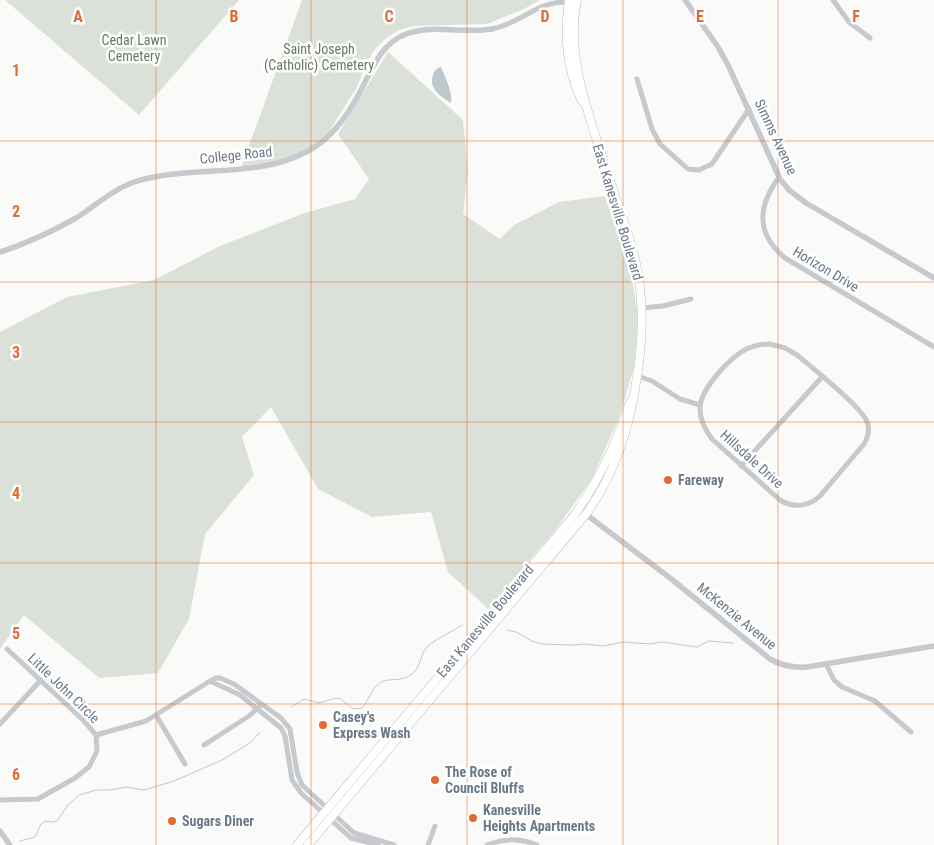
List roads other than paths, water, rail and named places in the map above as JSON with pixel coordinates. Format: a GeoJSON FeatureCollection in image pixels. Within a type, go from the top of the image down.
{"type":"FeatureCollection","features":[{"type":"Feature","properties":{"kind":"main road","name":"East Kanesville Boulevard"},"geometry":{"type":"LineString","coordinates":[[308,845],[586,514],[603,488],[617,459],[631,416],[642,341],[640,281],[635,258],[586,109],[576,52],[573,1]]}},
{"type":"Feature","properties":{"kind":"main road","name":"East Kanesville Boulevard"},"geometry":{"type":"LineString","coordinates":[[297,845],[579,509],[607,461],[627,411],[638,376]]}},
{"type":"Feature","properties":{"kind":"street","name":"Simms Avenue"},"geometry":{"type":"LineString","coordinates":[[686,0],[718,47],[749,109],[779,177],[789,190],[806,203],[934,278]]}},
{"type":"Feature","properties":{"kind":"street"},"geometry":{"type":"LineString","coordinates":[[833,0],[849,22],[870,38]]}},
{"type":"Feature","properties":{"kind":"street","name":"College Road"},"geometry":{"type":"LineString","coordinates":[[0,252],[15,247],[67,222],[120,188],[141,180],[268,166],[294,158],[314,148],[334,130],[354,103],[381,53],[399,37],[420,31],[492,30],[516,21],[546,4],[573,1]]}},
{"type":"Feature","properties":{"kind":"street"},"geometry":{"type":"LineString","coordinates":[[637,79],[656,140],[685,167],[693,170],[706,169],[712,164],[749,109]]}},
{"type":"Feature","properties":{"kind":"street","name":"Horizon Drive"},"geometry":{"type":"LineString","coordinates":[[779,177],[767,196],[763,212],[765,232],[774,248],[785,258],[934,347]]}},
{"type":"Feature","properties":{"kind":"street"},"geometry":{"type":"LineString","coordinates":[[642,308],[663,306],[691,299]]}},
{"type":"Feature","properties":{"kind":"street","name":"Hillsdale Drive"},"geometry":{"type":"LineString","coordinates":[[767,344],[789,349],[822,377],[861,412],[867,421],[868,430],[864,444],[820,496],[804,505],[795,506],[785,503],[712,439],[701,419],[700,405],[707,387],[740,352],[751,346],[767,344]]}},
{"type":"Feature","properties":{"kind":"street"},"geometry":{"type":"LineString","coordinates":[[638,376],[652,381],[680,399],[700,405]]}},
{"type":"Feature","properties":{"kind":"street"},"geometry":{"type":"LineString","coordinates":[[741,466],[822,377]]}},
{"type":"Feature","properties":{"kind":"street","name":"McKenzie Avenue"},"geometry":{"type":"LineString","coordinates":[[579,509],[670,578],[770,659],[782,665],[796,668],[934,646]]}},
{"type":"Feature","properties":{"kind":"street","name":"Little John Circle"},"geometry":{"type":"LineString","coordinates":[[0,800],[38,799],[75,778],[89,767],[97,751],[96,735],[84,720],[7,648]]}},
{"type":"Feature","properties":{"kind":"street"},"geometry":{"type":"LineString","coordinates":[[826,664],[834,680],[842,687],[849,692],[873,699],[911,732]]}},
{"type":"Feature","properties":{"kind":"street"},"geometry":{"type":"LineString","coordinates":[[96,735],[146,721],[210,681],[220,678],[234,684],[283,720],[290,730],[297,772],[302,785],[353,839],[378,845]]}},
{"type":"Feature","properties":{"kind":"street"},"geometry":{"type":"LineString","coordinates":[[0,724],[41,680]]}},
{"type":"Feature","properties":{"kind":"street"},"geometry":{"type":"LineString","coordinates":[[210,681],[236,692],[277,724],[284,734],[291,774],[296,788],[326,810]]}},
{"type":"Feature","properties":{"kind":"street"},"geometry":{"type":"LineString","coordinates":[[204,746],[249,716],[262,704]]}},
{"type":"Feature","properties":{"kind":"street"},"geometry":{"type":"LineString","coordinates":[[156,715],[185,764]]}},
{"type":"Feature","properties":{"kind":"street"},"geometry":{"type":"LineString","coordinates":[[332,816],[354,833],[394,845]]}},
{"type":"Feature","properties":{"kind":"street"},"geometry":{"type":"LineString","coordinates":[[428,845],[435,826]]}},
{"type":"Feature","properties":{"kind":"street"},"geometry":{"type":"LineString","coordinates":[[0,831],[10,845]]}},
{"type":"Feature","properties":{"kind":"street"},"geometry":{"type":"LineString","coordinates":[[487,845],[499,841],[514,840],[537,845]]}},
{"type":"Feature","properties":{"kind":"waterway"},"geometry":{"type":"LineString","coordinates":[[291,707],[304,699],[319,703],[336,698],[341,699],[353,709],[362,708],[377,685],[386,680],[408,677],[417,668],[426,648],[462,625]]}},
{"type":"Feature","properties":{"kind":"waterway"},"geometry":{"type":"LineString","coordinates":[[507,630],[516,632],[541,644],[603,646],[624,642],[650,644],[662,642],[697,647],[709,641],[733,643]]}},
{"type":"Feature","properties":{"kind":"waterway"},"geometry":{"type":"LineString","coordinates":[[20,841],[35,837],[41,824],[45,821],[57,821],[68,805],[79,795],[96,790],[126,787],[144,790],[174,781],[222,760],[250,743],[260,732]]}},
{"type":"Feature","properties":{"kind":"place","name":"Fareway"},"geometry":{"type":"Point","coordinates":[668,480]}},
{"type":"Feature","properties":{"kind":"place","name":"Casey's Express Wash"},"geometry":{"type":"Point","coordinates":[323,725]}},
{"type":"Feature","properties":{"kind":"place","name":"The Rose of Council Bluffs"},"geometry":{"type":"Point","coordinates":[435,780]}},
{"type":"Feature","properties":{"kind":"place","name":"Kanesville Heights Apartments"},"geometry":{"type":"Point","coordinates":[473,818]}},
{"type":"Feature","properties":{"kind":"place","name":"Sugars Diner"},"geometry":{"type":"Point","coordinates":[172,821]}},
{"type":"Feature","properties":{"kind":"park label","name":"Cedar Lawn Cemetery"},"geometry":{"type":"Point","coordinates":[134,48]}},
{"type":"Feature","properties":{"kind":"park label","name":"Saint Joseph (Catholic) Cemetery"},"geometry":{"type":"Point","coordinates":[319,58]}}]}
